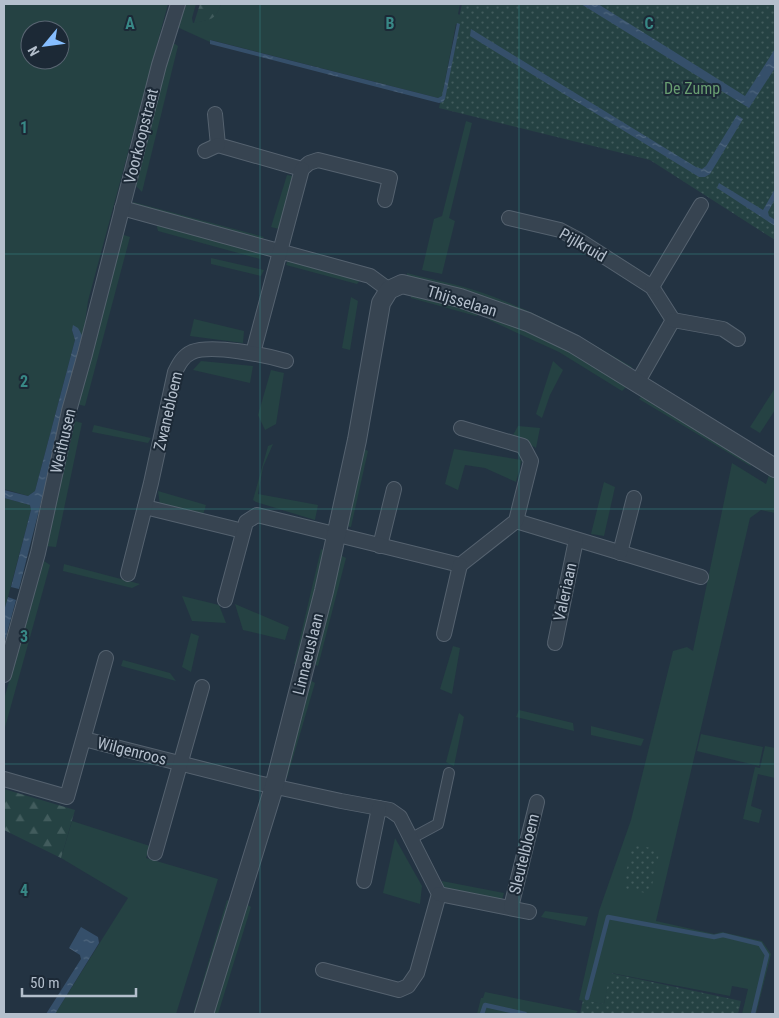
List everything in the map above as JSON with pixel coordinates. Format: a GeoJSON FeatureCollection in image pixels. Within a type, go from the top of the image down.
{"type":"FeatureCollection","features":[{"type":"Feature","properties":{"kind":"street","name":"Voorkoopstraat"},"geometry":{"type":"LineString","coordinates":[[122,208],[159,65],[178,4]]}},
{"type":"Feature","properties":{"kind":"street"},"geometry":{"type":"LineString","coordinates":[[216,114],[212,148],[302,169]]}},
{"type":"Feature","properties":{"kind":"street"},"geometry":{"type":"LineString","coordinates":[[254,353],[302,169],[309,163],[318,160],[390,178],[385,200]]}},
{"type":"Feature","properties":{"kind":"street"},"geometry":{"type":"LineString","coordinates":[[652,287],[701,205]]}},
{"type":"Feature","properties":{"kind":"street"},"geometry":{"type":"LineString","coordinates":[[122,208],[370,276],[389,290]]}},
{"type":"Feature","properties":{"kind":"street","name":"Weithusen"},"geometry":{"type":"LineString","coordinates":[[4,675],[38,552],[69,411],[122,208]]}},
{"type":"Feature","properties":{"kind":"street","name":"Pijlkruid"},"geometry":{"type":"LineString","coordinates":[[509,218],[560,230],[652,287],[673,320]]}},
{"type":"Feature","properties":{"kind":"street","name":"Thijsselaan"},"geometry":{"type":"LineString","coordinates":[[389,290],[402,284],[460,298],[528,322],[574,344],[775,468]]}},
{"type":"Feature","properties":{"kind":"street","name":"Linnaeuslaan"},"geometry":{"type":"LineString","coordinates":[[204,1014],[274,787],[337,536],[357,440],[380,303],[389,290]]}},
{"type":"Feature","properties":{"kind":"street"},"geometry":{"type":"LineString","coordinates":[[638,383],[673,320],[723,329],[738,339]]}},
{"type":"Feature","properties":{"kind":"street","name":"Zwanebloem"},"geometry":{"type":"LineString","coordinates":[[128,574],[175,372],[181,359],[193,352],[215,350],[254,353],[286,360]]}},
{"type":"Feature","properties":{"kind":"street"},"geometry":{"type":"LineString","coordinates":[[444,634],[460,565],[516,521],[531,462],[523,446],[461,428]]}},
{"type":"Feature","properties":{"kind":"street"},"geometry":{"type":"LineString","coordinates":[[380,546],[394,489]]}},
{"type":"Feature","properties":{"kind":"street"},"geometry":{"type":"LineString","coordinates":[[620,553],[634,498]]}},
{"type":"Feature","properties":{"kind":"street"},"geometry":{"type":"LineString","coordinates":[[145,507],[243,531]]}},
{"type":"Feature","properties":{"kind":"street"},"geometry":{"type":"LineString","coordinates":[[226,600],[246,522],[257,515],[460,565]]}},
{"type":"Feature","properties":{"kind":"street","name":"Valeriaan"},"geometry":{"type":"LineString","coordinates":[[516,521],[701,577]]}},
{"type":"Feature","properties":{"kind":"street","name":"Valeriaan"},"geometry":{"type":"LineString","coordinates":[[555,643],[576,540]]}},
{"type":"Feature","properties":{"kind":"street","name":"Wilgenroos"},"geometry":{"type":"LineString","coordinates":[[4,779],[67,798],[106,658]]}},
{"type":"Feature","properties":{"kind":"street","name":"Wilgenroos"},"geometry":{"type":"LineString","coordinates":[[155,853],[179,763],[202,688]]}},
{"type":"Feature","properties":{"kind":"street","name":"Wilgenroos"},"geometry":{"type":"LineString","coordinates":[[84,739],[274,787]]}},
{"type":"Feature","properties":{"kind":"street"},"geometry":{"type":"LineString","coordinates":[[412,838],[438,824],[449,773]]}},
{"type":"Feature","properties":{"kind":"street"},"geometry":{"type":"LineString","coordinates":[[274,787],[390,810],[400,817],[439,894],[417,973],[408,986],[399,990],[323,970]]}},
{"type":"Feature","properties":{"kind":"street","name":"Sleutelbloem"},"geometry":{"type":"LineString","coordinates":[[511,907],[537,802]]}},
{"type":"Feature","properties":{"kind":"street"},"geometry":{"type":"LineString","coordinates":[[364,881],[379,808]]}},
{"type":"Feature","properties":{"kind":"street","name":"Sleutelbloem"},"geometry":{"type":"LineString","coordinates":[[439,894],[529,912]]}},
{"type":"Feature","properties":{"kind":"green space"},"geometry":{"type":"Polygon","coordinates":[[[4,4],[168,4],[88,301],[83,337],[72,330],[75,340],[35,491],[28,496],[4,489],[4,4]]]}},
{"type":"Feature","properties":{"kind":"green space"},"geometry":{"type":"Polygon","coordinates":[[[184,4],[196,4],[192,18],[193,23],[207,20],[214,16],[221,4],[460,4],[458,14],[462,16],[460,24],[456,24],[442,96],[438,98],[211,40],[210,42],[177,27],[184,4]]]}},
{"type":"Feature","properties":{"kind":"green space"},"geometry":{"type":"Polygon","coordinates":[[[200,4],[221,4],[217,14],[212,18],[194,23],[200,4]]]}},
{"type":"Feature","properties":{"kind":"green space","name":"De Zump"},"geometry":{"type":"Polygon","coordinates":[[[462,4],[775,4],[775,240],[650,160],[439,108],[462,4]]]}},
{"type":"Feature","properties":{"kind":"green space"},"geometry":{"type":"Polygon","coordinates":[[[172,42],[178,46],[142,192],[136,186],[172,42]]]}},
{"type":"Feature","properties":{"kind":"green space"},"geometry":{"type":"Polygon","coordinates":[[[466,121],[472,123],[449,218],[455,221],[442,274],[422,270],[434,219],[442,216],[466,121]]]}},
{"type":"Feature","properties":{"kind":"green space"},"geometry":{"type":"Polygon","coordinates":[[[287,175],[294,176],[279,229],[271,227],[287,175]]]}},
{"type":"Feature","properties":{"kind":"green space"},"geometry":{"type":"Polygon","coordinates":[[[133,202],[264,237],[261,242],[133,207],[133,202]]]}},
{"type":"Feature","properties":{"kind":"green space"},"geometry":{"type":"Polygon","coordinates":[[[156,223],[261,252],[260,259],[158,231],[156,223]]]}},
{"type":"Feature","properties":{"kind":"green space"},"geometry":{"type":"Polygon","coordinates":[[[121,234],[130,237],[85,406],[76,404],[121,234]]]}},
{"type":"Feature","properties":{"kind":"green space"},"geometry":{"type":"Polygon","coordinates":[[[211,258],[264,270],[261,276],[211,264],[211,258]]]}},
{"type":"Feature","properties":{"kind":"green space"},"geometry":{"type":"Polygon","coordinates":[[[288,260],[361,279],[357,284],[286,265],[288,260]]]}},
{"type":"Feature","properties":{"kind":"green space"},"geometry":{"type":"Polygon","coordinates":[[[407,273],[466,288],[515,305],[575,334],[632,367],[629,373],[406,281],[407,273]]]}},
{"type":"Feature","properties":{"kind":"green space"},"geometry":{"type":"Polygon","coordinates":[[[411,293],[482,313],[476,316],[411,298],[411,293]]]}},
{"type":"Feature","properties":{"kind":"green space"},"geometry":{"type":"Polygon","coordinates":[[[351,297],[358,301],[350,350],[342,348],[351,297]]]}},
{"type":"Feature","properties":{"kind":"green space"},"geometry":{"type":"Polygon","coordinates":[[[492,316],[553,342],[628,385],[622,391],[559,352],[489,320],[492,316]]]}},
{"type":"Feature","properties":{"kind":"green space"},"geometry":{"type":"Polygon","coordinates":[[[194,319],[244,331],[243,343],[190,336],[194,319]]]}},
{"type":"Feature","properties":{"kind":"green space"},"geometry":{"type":"Polygon","coordinates":[[[201,361],[253,366],[250,383],[193,370],[201,361]]]}},
{"type":"Feature","properties":{"kind":"green space"},"geometry":{"type":"Polygon","coordinates":[[[553,361],[563,370],[550,395],[542,418],[536,414],[553,361]]]}},
{"type":"Feature","properties":{"kind":"green space"},"geometry":{"type":"Polygon","coordinates":[[[271,370],[284,373],[276,424],[265,430],[258,415],[271,370]]]}},
{"type":"Feature","properties":{"kind":"green space"},"geometry":{"type":"Polygon","coordinates":[[[775,388],[775,410],[760,433],[750,427],[775,388]]]}},
{"type":"Feature","properties":{"kind":"green space"},"geometry":{"type":"Polygon","coordinates":[[[643,394],[743,456],[752,467],[639,399],[643,394]]]}},
{"type":"Feature","properties":{"kind":"green space"},"geometry":{"type":"Polygon","coordinates":[[[75,421],[82,423],[56,547],[45,546],[75,421]]]}},
{"type":"Feature","properties":{"kind":"green space"},"geometry":{"type":"Polygon","coordinates":[[[94,425],[151,438],[148,443],[92,432],[94,425]]]}},
{"type":"Feature","properties":{"kind":"green space"},"geometry":{"type":"Polygon","coordinates":[[[518,426],[540,428],[536,448],[513,435],[518,426]]]}},
{"type":"Feature","properties":{"kind":"green space"},"geometry":{"type":"Polygon","coordinates":[[[273,444],[263,467],[258,494],[318,505],[315,520],[253,500],[268,446],[273,444]]]}},
{"type":"Feature","properties":{"kind":"green space"},"geometry":{"type":"Polygon","coordinates":[[[362,448],[368,451],[351,527],[346,526],[362,448]]]}},
{"type":"Feature","properties":{"kind":"green space"},"geometry":{"type":"Polygon","coordinates":[[[454,449],[522,460],[516,482],[485,468],[465,465],[458,490],[445,484],[454,449]]]}},
{"type":"Feature","properties":{"kind":"green space"},"geometry":{"type":"Polygon","coordinates":[[[732,463],[766,484],[769,475],[775,479],[775,513],[761,510],[750,518],[656,921],[714,934],[722,932],[762,941],[771,954],[756,1014],[742,1014],[748,989],[732,986],[730,996],[611,973],[604,1004],[579,1000],[599,911],[631,820],[673,651],[687,647],[693,651],[732,463]]]}},
{"type":"Feature","properties":{"kind":"green space"},"geometry":{"type":"Polygon","coordinates":[[[604,482],[615,487],[604,536],[591,534],[604,482]]]}},
{"type":"Feature","properties":{"kind":"green space"},"geometry":{"type":"Polygon","coordinates":[[[158,491],[206,505],[203,515],[160,505],[158,491]]]}},
{"type":"Feature","properties":{"kind":"green space"},"geometry":{"type":"Polygon","coordinates":[[[4,498],[30,505],[31,510],[4,612],[4,498]]]}},
{"type":"Feature","properties":{"kind":"green space"},"geometry":{"type":"Polygon","coordinates":[[[321,549],[331,553],[301,665],[294,664],[321,549]]]}},
{"type":"Feature","properties":{"kind":"green space"},"geometry":{"type":"Polygon","coordinates":[[[338,554],[346,558],[318,666],[314,664],[338,554]]]}},
{"type":"Feature","properties":{"kind":"green space"},"geometry":{"type":"Polygon","coordinates":[[[44,561],[50,565],[4,731],[4,699],[44,561]]]}},
{"type":"Feature","properties":{"kind":"green space"},"geometry":{"type":"Polygon","coordinates":[[[64,564],[140,584],[132,588],[63,571],[64,564]]]}},
{"type":"Feature","properties":{"kind":"green space"},"geometry":{"type":"Polygon","coordinates":[[[182,596],[219,605],[226,623],[192,621],[182,596]]]}},
{"type":"Feature","properties":{"kind":"green space"},"geometry":{"type":"Polygon","coordinates":[[[235,604],[289,627],[285,640],[243,630],[235,604]]]}},
{"type":"Feature","properties":{"kind":"green space"},"geometry":{"type":"Polygon","coordinates":[[[191,633],[199,636],[191,672],[182,667],[191,633]]]}},
{"type":"Feature","properties":{"kind":"green space"},"geometry":{"type":"Polygon","coordinates":[[[453,646],[460,648],[452,694],[440,689],[453,646]]]}},
{"type":"Feature","properties":{"kind":"green space"},"geometry":{"type":"Polygon","coordinates":[[[123,660],[170,673],[176,681],[121,666],[123,660]]]}},
{"type":"Feature","properties":{"kind":"green space"},"geometry":{"type":"Polygon","coordinates":[[[308,679],[315,683],[287,778],[284,776],[308,679]]]}},
{"type":"Feature","properties":{"kind":"green space"},"geometry":{"type":"Polygon","coordinates":[[[519,710],[573,723],[574,731],[516,717],[519,710]]]}},
{"type":"Feature","properties":{"kind":"green space"},"geometry":{"type":"Polygon","coordinates":[[[459,713],[464,717],[454,766],[446,762],[459,713]]]}},
{"type":"Feature","properties":{"kind":"green space"},"geometry":{"type":"Polygon","coordinates":[[[591,726],[644,739],[641,746],[591,735],[591,726]]]}},
{"type":"Feature","properties":{"kind":"green space"},"geometry":{"type":"Polygon","coordinates":[[[701,734],[763,747],[759,766],[697,751],[701,734]]]}},
{"type":"Feature","properties":{"kind":"green space"},"geometry":{"type":"Polygon","coordinates":[[[765,746],[775,748],[775,778],[758,774],[751,806],[762,810],[759,823],[743,819],[755,767],[760,768],[765,746]]]}},
{"type":"Feature","properties":{"kind":"green space"},"geometry":{"type":"Polygon","coordinates":[[[4,789],[75,810],[61,858],[4,830],[4,789]]]}},
{"type":"Feature","properties":{"kind":"green space"},"geometry":{"type":"Polygon","coordinates":[[[72,821],[150,846],[146,858],[218,879],[176,1014],[55,1014],[128,898],[61,858],[72,821]]]}},
{"type":"Feature","properties":{"kind":"green space"},"geometry":{"type":"Polygon","coordinates":[[[395,838],[422,886],[420,904],[383,893],[395,838]]]}},
{"type":"Feature","properties":{"kind":"green space"},"geometry":{"type":"Polygon","coordinates":[[[632,844],[660,850],[650,894],[623,888],[632,844]]]}},
{"type":"Feature","properties":{"kind":"green space"},"geometry":{"type":"Polygon","coordinates":[[[442,881],[504,893],[502,900],[443,888],[442,881]]]}},
{"type":"Feature","properties":{"kind":"green space"},"geometry":{"type":"Polygon","coordinates":[[[227,900],[234,904],[199,1014],[193,1014],[227,900]]]}},
{"type":"Feature","properties":{"kind":"green space"},"geometry":{"type":"Polygon","coordinates":[[[245,903],[251,907],[218,1014],[209,1014],[245,903]]]}},
{"type":"Feature","properties":{"kind":"green space"},"geometry":{"type":"Polygon","coordinates":[[[545,911],[588,917],[585,926],[541,917],[545,911]]]}},
{"type":"Feature","properties":{"kind":"green space"},"geometry":{"type":"Polygon","coordinates":[[[610,973],[741,1001],[738,1014],[580,1014],[583,1000],[604,1004],[610,973]]]}},
{"type":"Feature","properties":{"kind":"green space"},"geometry":{"type":"Polygon","coordinates":[[[485,992],[578,1011],[575,1014],[477,1014],[481,998],[483,998],[485,992]]]}},
{"type":"Feature","properties":{"kind":"water"},"geometry":{"type":"Polygon","coordinates":[[[581,4],[598,4],[745,96],[775,49],[775,68],[749,108],[581,4]]]}},
{"type":"Feature","properties":{"kind":"water"},"geometry":{"type":"Polygon","coordinates":[[[457,23],[460,24],[445,99],[439,103],[210,44],[210,40],[438,98],[442,96],[457,23]]]}},
{"type":"Feature","properties":{"kind":"water"},"geometry":{"type":"Polygon","coordinates":[[[471,29],[702,169],[706,166],[737,115],[743,119],[710,174],[705,177],[699,177],[470,36],[471,29]]]}},
{"type":"Feature","properties":{"kind":"water"},"geometry":{"type":"Polygon","coordinates":[[[719,183],[763,210],[775,189],[775,199],[768,212],[769,216],[775,220],[775,226],[717,188],[719,183]]]}},
{"type":"Feature","properties":{"kind":"water"},"geometry":{"type":"Polygon","coordinates":[[[73,325],[78,328],[83,337],[19,589],[11,587],[31,510],[30,505],[4,498],[4,490],[28,496],[35,491],[75,340],[72,330],[73,325]]]}},
{"type":"Feature","properties":{"kind":"water"},"geometry":{"type":"Polygon","coordinates":[[[8,597],[16,600],[4,644],[4,611],[8,597]]]}},
{"type":"Feature","properties":{"kind":"water"},"geometry":{"type":"Polygon","coordinates":[[[81,927],[98,937],[99,943],[55,1014],[46,1014],[81,959],[80,955],[69,948],[81,927]]]}},
{"type":"Feature","properties":{"kind":"waterway"},"geometry":{"type":"LineString","coordinates":[[587,998],[608,917],[714,937],[723,935],[760,944],[767,955],[753,1014]]}},
{"type":"Feature","properties":{"kind":"waterway"},"geometry":{"type":"LineString","coordinates":[[482,1014],[485,1005],[525,1014]]}}]}
